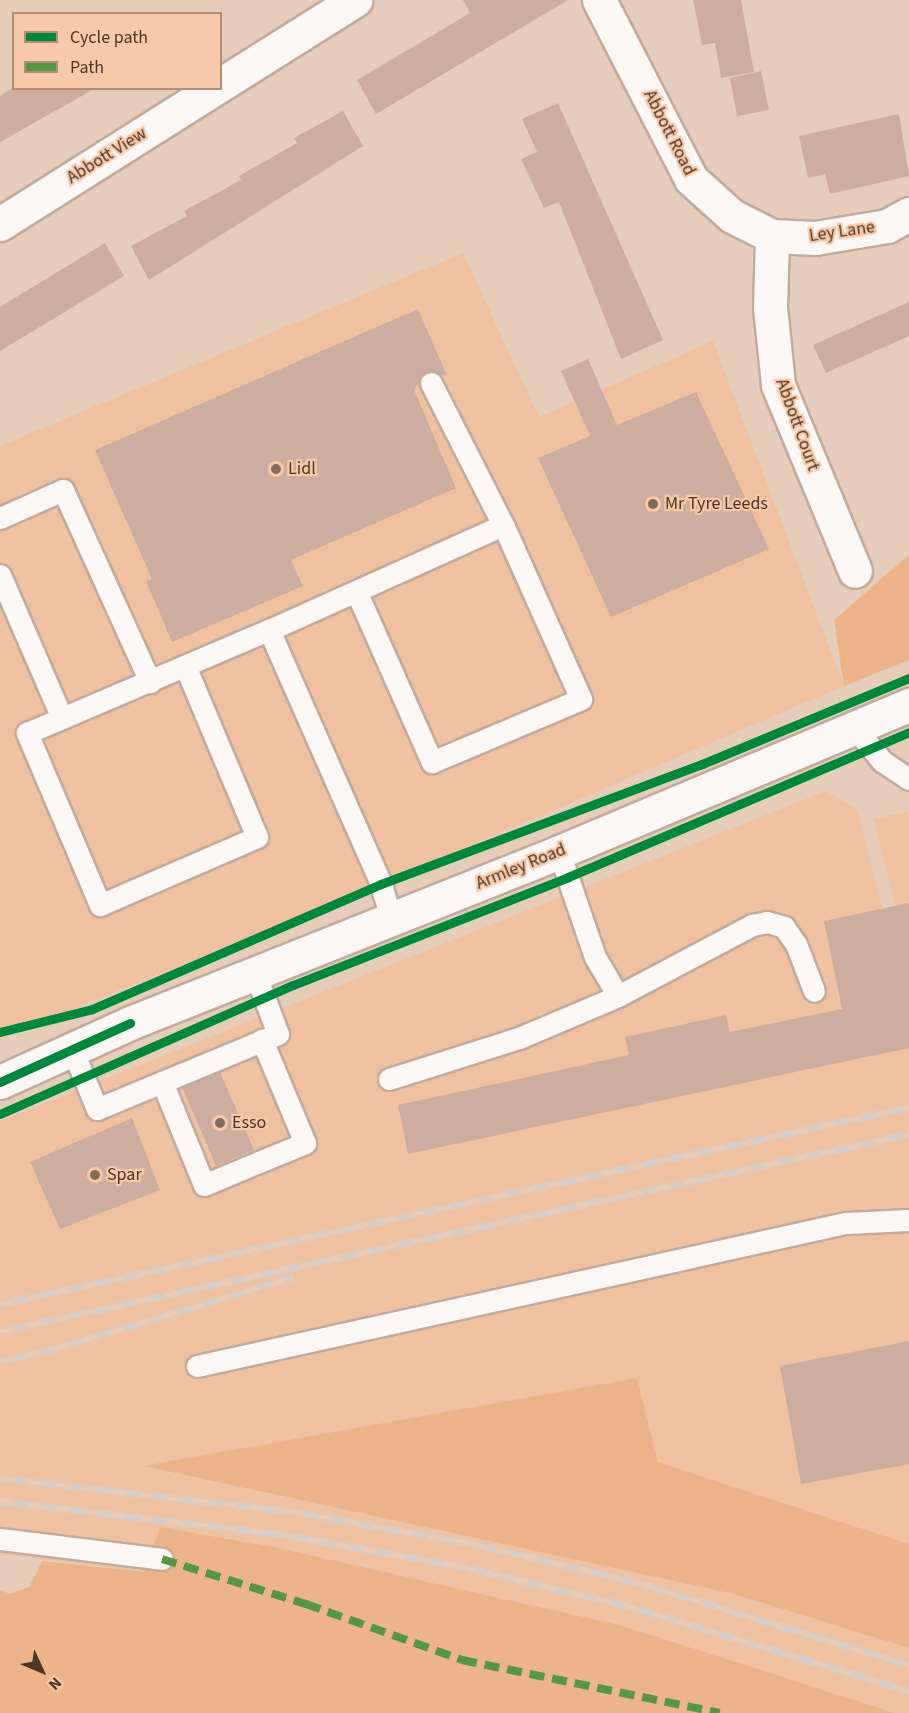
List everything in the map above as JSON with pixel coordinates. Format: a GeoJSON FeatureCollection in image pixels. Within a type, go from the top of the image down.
{"type":"FeatureCollection","features":[{"type":"Feature","properties":{"kind":"street"},"geometry":{"type":"LineString","coordinates":[[222,84],[355,0]]}},
{"type":"Feature","properties":{"kind":"street","name":"Abbott Road"},"geometry":{"type":"LineString","coordinates":[[599,0],[691,179],[732,216],[772,236]]}},
{"type":"Feature","properties":{"kind":"street","name":"Abbott View"},"geometry":{"type":"LineString","coordinates":[[0,224],[212,90]]}},
{"type":"Feature","properties":{"kind":"street","name":"Ley Lane"},"geometry":{"type":"LineString","coordinates":[[772,236],[815,238],[887,226],[909,214]]}},
{"type":"Feature","properties":{"kind":"street","name":"Abbott Court"},"geometry":{"type":"LineString","coordinates":[[772,236],[770,307],[778,385],[855,571]]}},
{"type":"Feature","properties":{"kind":"street","name":"Armley Road"},"geometry":{"type":"LineString","coordinates":[[130,1023],[560,852],[909,705]]}},
{"type":"Feature","properties":{"kind":"street"},"geometry":{"type":"LineString","coordinates":[[0,1082],[130,1023]]}},
{"type":"Feature","properties":{"kind":"street"},"geometry":{"type":"LineString","coordinates":[[0,1056],[130,1023]]}},
{"type":"Feature","properties":{"kind":"lane"},"geometry":{"type":"LineString","coordinates":[[357,593],[432,762],[581,699],[503,525],[430,383]]}},
{"type":"Feature","properties":{"kind":"lane"},"geometry":{"type":"LineString","coordinates":[[0,518],[63,490],[150,682]]}},
{"type":"Feature","properties":{"kind":"lane"},"geometry":{"type":"LineString","coordinates":[[186,668],[257,837],[100,905],[27,733],[186,668],[357,593],[503,525]]}},
{"type":"Feature","properties":{"kind":"lane"},"geometry":{"type":"LineString","coordinates":[[0,574],[62,718]]}},
{"type":"Feature","properties":{"kind":"lane"},"geometry":{"type":"LineString","coordinates":[[269,630],[381,884],[391,919]]}},
{"type":"Feature","properties":{"kind":"lane"},"geometry":{"type":"LineString","coordinates":[[855,728],[882,761],[909,779]]}},
{"type":"Feature","properties":{"kind":"lane"},"geometry":{"type":"LineString","coordinates":[[560,852],[595,957],[618,996]]}},
{"type":"Feature","properties":{"kind":"lane"},"geometry":{"type":"LineString","coordinates":[[389,1079],[519,1038],[618,996],[752,925],[767,922],[784,927],[796,944],[814,991]]}},
{"type":"Feature","properties":{"kind":"lane"},"geometry":{"type":"LineString","coordinates":[[72,1049],[97,1109],[278,1034],[255,973]]}},
{"type":"Feature","properties":{"kind":"lane"},"geometry":{"type":"LineString","coordinates":[[162,1082],[204,1185],[305,1143],[262,1040]]}},
{"type":"Feature","properties":{"kind":"lane"},"geometry":{"type":"LineString","coordinates":[[197,1366],[846,1223],[909,1220]]}},
{"type":"Feature","properties":{"kind":"lane"},"geometry":{"type":"LineString","coordinates":[[0,1539],[162,1559]]}},
{"type":"Feature","properties":{"kind":"shaded area"},"geometry":{"type":"Polygon","coordinates":[[[463,253],[539,417],[713,341],[844,686],[381,884],[0,1039],[0,446],[463,253]]]}},
{"type":"Feature","properties":{"kind":"shaded area"},"geometry":{"type":"Polygon","coordinates":[[[909,555],[909,660],[844,686],[834,620],[909,555]]]}},
{"type":"Feature","properties":{"kind":"shaded area"},"geometry":{"type":"Polygon","coordinates":[[[826,791],[857,809],[909,1013],[909,1544],[658,1462],[145,1467],[734,1594],[909,1648],[909,1713],[895,1713],[623,1626],[279,1548],[160,1527],[144,1572],[0,1554],[0,1121],[826,791]]]}},
{"type":"Feature","properties":{"kind":"shaded area"},"geometry":{"type":"Polygon","coordinates":[[[909,811],[909,961],[874,819],[909,811]]]}},
{"type":"Feature","properties":{"kind":"shaded area"},"geometry":{"type":"Polygon","coordinates":[[[637,1378],[658,1462],[909,1544],[909,1648],[734,1594],[143,1466],[637,1378]]]}},
{"type":"Feature","properties":{"kind":"shaded area"},"geometry":{"type":"Polygon","coordinates":[[[160,1527],[279,1548],[623,1626],[895,1713],[0,1713],[0,1590],[10,1594],[29,1587],[42,1561],[144,1572],[160,1527]]]}},
{"type":"Feature","properties":{"kind":"building"},"geometry":{"type":"Polygon","coordinates":[[[463,0],[568,0],[376,114],[357,80],[470,13],[463,0]]]}},
{"type":"Feature","properties":{"kind":"building"},"geometry":{"type":"Polygon","coordinates":[[[693,0],[741,0],[754,72],[721,78],[715,43],[702,45],[693,0]]]}},
{"type":"Feature","properties":{"kind":"building"},"geometry":{"type":"Polygon","coordinates":[[[761,71],[769,110],[737,116],[730,78],[761,71]]]}},
{"type":"Feature","properties":{"kind":"building"},"geometry":{"type":"Polygon","coordinates":[[[12,88],[12,90],[92,90],[0,142],[0,96],[12,88]]]}},
{"type":"Feature","properties":{"kind":"building"},"geometry":{"type":"Polygon","coordinates":[[[558,103],[663,340],[621,359],[559,202],[544,208],[521,159],[537,152],[522,119],[558,103]]]}},
{"type":"Feature","properties":{"kind":"building"},"geometry":{"type":"Polygon","coordinates":[[[343,111],[363,146],[149,280],[131,246],[187,216],[184,211],[241,180],[239,176],[297,143],[294,138],[343,111]]]}},
{"type":"Feature","properties":{"kind":"building"},"geometry":{"type":"Polygon","coordinates":[[[899,114],[909,176],[830,194],[825,174],[808,178],[799,136],[899,114]]]}},
{"type":"Feature","properties":{"kind":"building"},"geometry":{"type":"Polygon","coordinates":[[[105,243],[124,276],[0,351],[0,307],[105,243]]]}},
{"type":"Feature","properties":{"kind":"building"},"geometry":{"type":"Polygon","coordinates":[[[909,302],[909,336],[826,373],[813,345],[909,302]]]}},
{"type":"Feature","properties":{"kind":"building","name":"Lidl"},"geometry":{"type":"Polygon","coordinates":[[[418,309],[447,376],[426,371],[414,390],[456,488],[291,560],[303,586],[172,642],[146,581],[152,579],[95,450],[418,309]]]}},
{"type":"Feature","properties":{"kind":"building","name":"Mr Tyre Leeds"},"geometry":{"type":"Polygon","coordinates":[[[588,359],[617,425],[696,392],[769,549],[611,617],[538,458],[590,436],[561,371],[588,359]]]}},
{"type":"Feature","properties":{"kind":"building"},"geometry":{"type":"Polygon","coordinates":[[[909,903],[909,1048],[408,1154],[398,1105],[629,1055],[625,1037],[726,1015],[730,1032],[842,1009],[824,921],[909,903]]]}},
{"type":"Feature","properties":{"kind":"building","name":"Esso"},"geometry":{"type":"Polygon","coordinates":[[[220,1072],[254,1150],[216,1166],[182,1087],[220,1072]]]}},
{"type":"Feature","properties":{"kind":"building","name":"Spar"},"geometry":{"type":"Polygon","coordinates":[[[132,1118],[160,1190],[60,1229],[30,1162],[132,1118]]]}},
{"type":"Feature","properties":{"kind":"building"},"geometry":{"type":"Polygon","coordinates":[[[909,1341],[909,1464],[801,1484],[780,1366],[909,1341]]]}},
{"type":"Feature","properties":{"kind":"railway"},"geometry":{"type":"LineString","coordinates":[[0,1304],[909,1107]]}},
{"type":"Feature","properties":{"kind":"railway"},"geometry":{"type":"LineString","coordinates":[[0,1331],[909,1134]]}},
{"type":"Feature","properties":{"kind":"railway"},"geometry":{"type":"LineString","coordinates":[[0,1361],[57,1348],[294,1277]]}},
{"type":"Feature","properties":{"kind":"railway"},"geometry":{"type":"LineString","coordinates":[[0,1478],[290,1511],[470,1543],[636,1582],[909,1665]]}},
{"type":"Feature","properties":{"kind":"railway"},"geometry":{"type":"LineString","coordinates":[[0,1501],[280,1534],[460,1566],[625,1605],[909,1691]]}},
{"type":"Feature","properties":{"kind":"marked path"},"geometry":{"type":"LineString","coordinates":[[162,1559],[306,1604],[462,1660],[720,1713]]}},
{"type":"Feature","properties":{"kind":"cycle path"},"geometry":{"type":"LineString","coordinates":[[0,1032],[92,1009],[381,884],[702,764],[909,678]]}},
{"type":"Feature","properties":{"kind":"cycle path"},"geometry":{"type":"LineString","coordinates":[[0,1114],[293,985],[568,877],[909,732]]}},
{"type":"Feature","properties":{"kind":"cycle path"},"geometry":{"type":"LineString","coordinates":[[0,1082],[130,1023]]}},
{"type":"Feature","properties":{"kind":"place","name":"Lidl"},"geometry":{"type":"Point","coordinates":[276,469]}},
{"type":"Feature","properties":{"kind":"place","name":"Mr Tyre Leeds"},"geometry":{"type":"Point","coordinates":[653,504]}},
{"type":"Feature","properties":{"kind":"place","name":"Esso"},"geometry":{"type":"Point","coordinates":[220,1123]}},
{"type":"Feature","properties":{"kind":"place","name":"Spar"},"geometry":{"type":"Point","coordinates":[95,1175]}}]}
